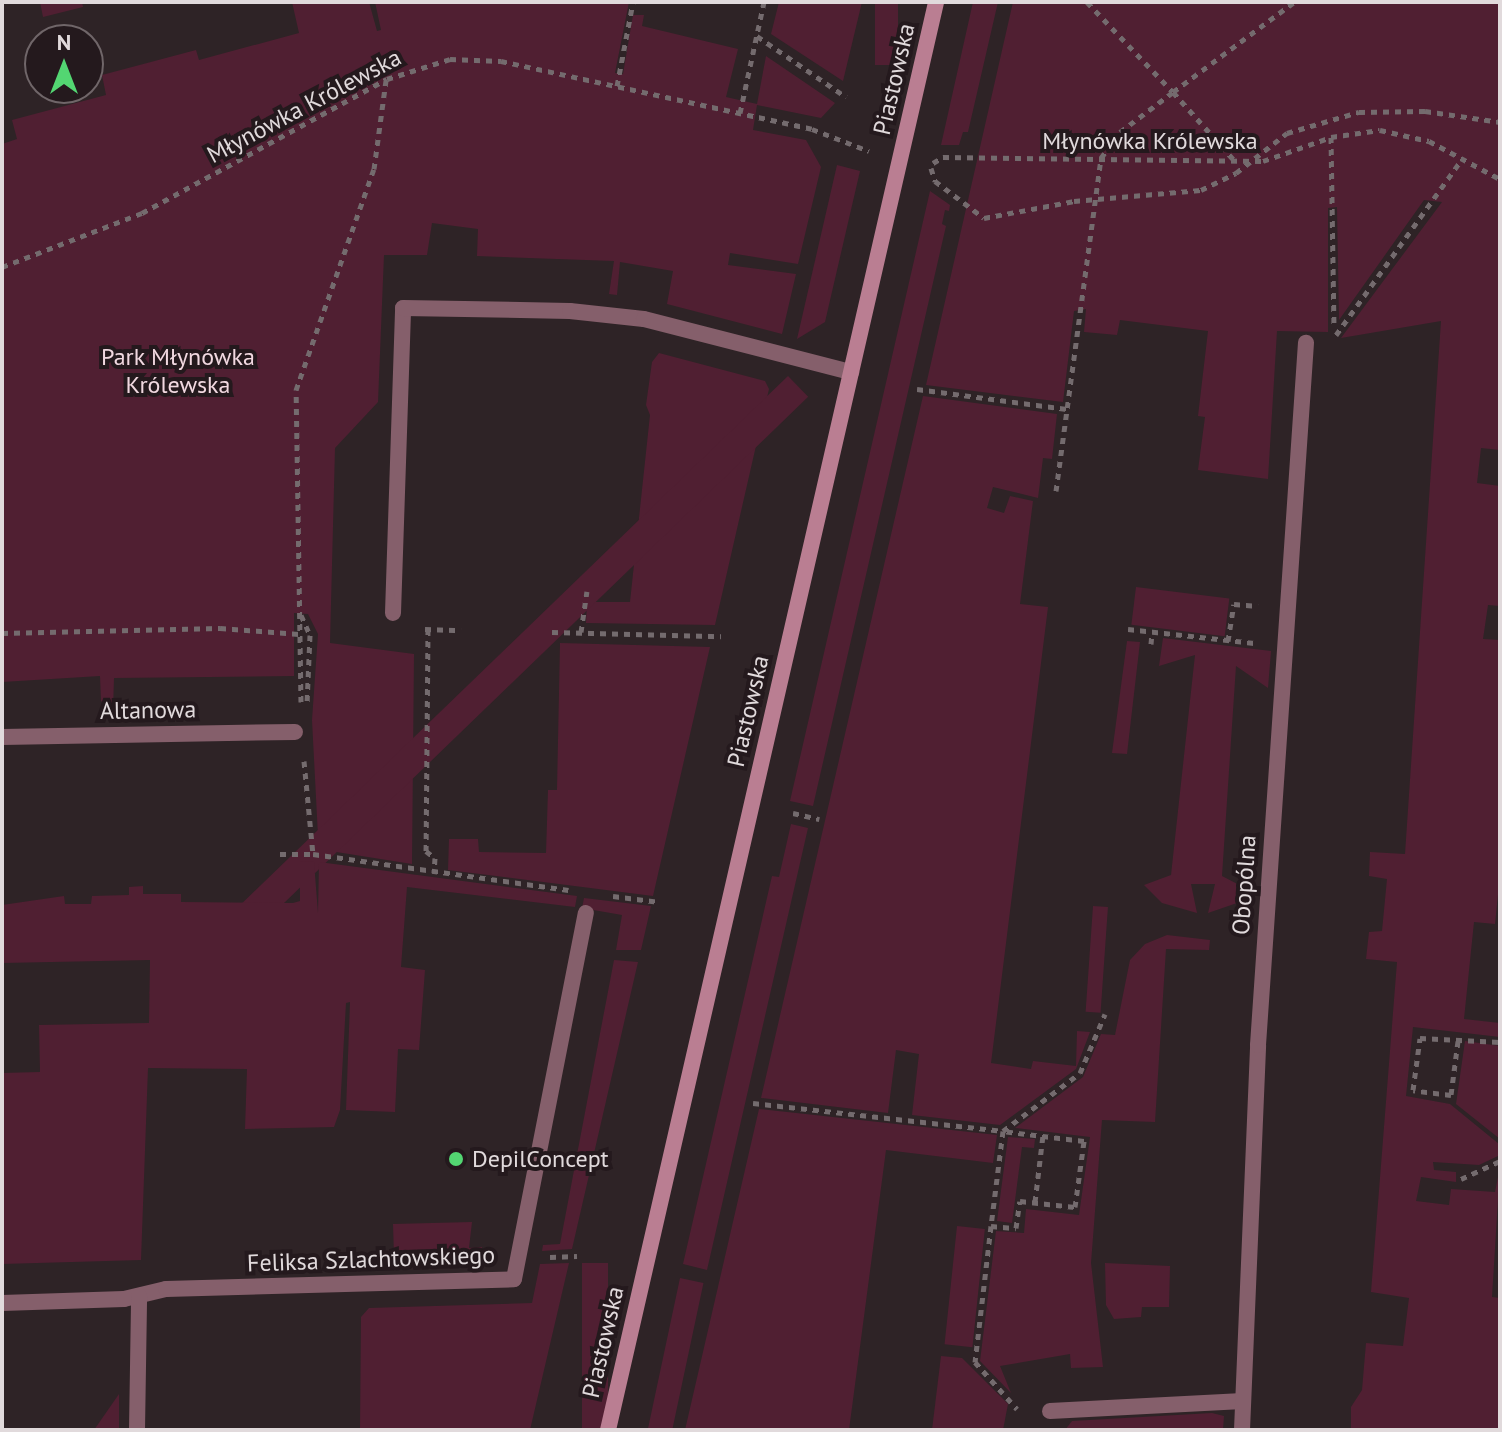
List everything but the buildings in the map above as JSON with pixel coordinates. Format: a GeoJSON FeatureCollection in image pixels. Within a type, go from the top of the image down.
{"type":"FeatureCollection","features":[{"type":"Feature","properties":{"kind":"street","name":"Piastowska"},"geometry":{"type":"LineString","coordinates":[[608,1430],[936,2]]}},
{"type":"Feature","properties":{"kind":"street"},"geometry":{"type":"LineString","coordinates":[[393,613],[403,308],[570,311],[634,318],[851,372]]}},
{"type":"Feature","properties":{"kind":"street","name":"Obopólna"},"geometry":{"type":"LineString","coordinates":[[1242,1430],[1258,1031],[1306,343]]}},
{"type":"Feature","properties":{"kind":"street","name":"Altanowa"},"geometry":{"type":"LineString","coordinates":[[2,737],[295,732]]}},
{"type":"Feature","properties":{"kind":"street","name":"Feliksa Szlachtowskiego"},"geometry":{"type":"LineString","coordinates":[[2,1303],[139,1296],[166,1289],[514,1279],[586,913]]}},
{"type":"Feature","properties":{"kind":"street"},"geometry":{"type":"LineString","coordinates":[[137,1430],[139,1296]]}},
{"type":"Feature","properties":{"kind":"street"},"geometry":{"type":"LineString","coordinates":[[1050,1411],[1243,1401]]}},
{"type":"Feature","properties":{"kind":"path"},"geometry":{"type":"LineString","coordinates":[[617,86],[633,2]]}},
{"type":"Feature","properties":{"kind":"path"},"geometry":{"type":"LineString","coordinates":[[740,113],[764,2]]}},
{"type":"Feature","properties":{"kind":"path"},"geometry":{"type":"LineString","coordinates":[[1087,2],[1235,162]]}},
{"type":"Feature","properties":{"kind":"path"},"geometry":{"type":"LineString","coordinates":[[1056,491],[1101,158],[1120,132],[1294,2]]}},
{"type":"Feature","properties":{"kind":"path"},"geometry":{"type":"LineString","coordinates":[[757,36],[846,97]]}},
{"type":"Feature","properties":{"kind":"path","name":"Młynówka Królewska"},"geometry":{"type":"LineString","coordinates":[[2,267],[142,213],[387,79],[433,62],[467,58],[617,86],[812,129],[869,151]]}},
{"type":"Feature","properties":{"kind":"path"},"geometry":{"type":"LineString","coordinates":[[301,615],[310,635],[304,711],[299,634],[296,390],[374,169],[387,79]]}},
{"type":"Feature","properties":{"kind":"path"},"geometry":{"type":"LineString","coordinates":[[1094,199],[1201,190],[1250,162],[1287,133],[1359,112],[1425,111],[1500,122]]}},
{"type":"Feature","properties":{"kind":"path","name":"Młynówka Królewska"},"geometry":{"type":"LineString","coordinates":[[1094,199],[979,217],[935,181],[930,164],[943,157],[1250,162],[1331,137],[1396,131],[1500,178]]}},
{"type":"Feature","properties":{"kind":"path"},"geometry":{"type":"LineString","coordinates":[[1331,137],[1334,339],[1462,159]]}},
{"type":"Feature","properties":{"kind":"path"},"geometry":{"type":"LineString","coordinates":[[917,389],[1067,409]]}},
{"type":"Feature","properties":{"kind":"path"},"geometry":{"type":"LineString","coordinates":[[581,633],[587,591]]}},
{"type":"Feature","properties":{"kind":"path"},"geometry":{"type":"LineString","coordinates":[[1228,641],[1234,604],[1266,607]]}},
{"type":"Feature","properties":{"kind":"path"},"geometry":{"type":"LineString","coordinates":[[2,633],[220,628],[299,634]]}},
{"type":"Feature","properties":{"kind":"path"},"geometry":{"type":"LineString","coordinates":[[416,628],[461,630]]}},
{"type":"Feature","properties":{"kind":"path"},"geometry":{"type":"LineString","coordinates":[[428,629],[426,851],[435,858],[434,873]]}},
{"type":"Feature","properties":{"kind":"path"},"geometry":{"type":"LineString","coordinates":[[1128,629],[1245,642]]}},
{"type":"Feature","properties":{"kind":"path"},"geometry":{"type":"LineString","coordinates":[[552,632],[721,636]]}},
{"type":"Feature","properties":{"kind":"path"},"geometry":{"type":"LineString","coordinates":[[1151,644],[1152,632]]}},
{"type":"Feature","properties":{"kind":"path"},"geometry":{"type":"LineString","coordinates":[[304,750],[313,854]]}},
{"type":"Feature","properties":{"kind":"path"},"geometry":{"type":"LineString","coordinates":[[793,813],[819,819]]}},
{"type":"Feature","properties":{"kind":"path"},"geometry":{"type":"LineString","coordinates":[[280,854],[313,854],[584,892]]}},
{"type":"Feature","properties":{"kind":"path"},"geometry":{"type":"LineString","coordinates":[[600,894],[660,902]]}},
{"type":"Feature","properties":{"kind":"path"},"geometry":{"type":"LineString","coordinates":[[1020,1413],[975,1362],[1003,1131],[1080,1073],[1105,1014]]}},
{"type":"Feature","properties":{"kind":"path"},"geometry":{"type":"LineString","coordinates":[[1458,1041],[1420,1038],[1413,1090],[1451,1095],[1459,1037],[1500,1042]]}},
{"type":"Feature","properties":{"kind":"path"},"geometry":{"type":"LineString","coordinates":[[753,1103],[1084,1141],[1075,1207],[1020,1201],[1016,1228],[991,1226]]}},
{"type":"Feature","properties":{"kind":"path"},"geometry":{"type":"LineString","coordinates":[[1035,1202],[1043,1135]]}},
{"type":"Feature","properties":{"kind":"path"},"geometry":{"type":"LineString","coordinates":[[1461,1179],[1500,1161]]}},
{"type":"Feature","properties":{"kind":"path"},"geometry":{"type":"LineString","coordinates":[[541,1257],[577,1256]]}},
{"type":"Feature","properties":{"kind":"green space"},"geometry":{"type":"Polygon","coordinates":[[[40,2],[82,2],[83,7],[43,17],[40,2]]]}},
{"type":"Feature","properties":{"kind":"green space","name":"Park Młynówka Królewska"},"geometry":{"type":"Polygon","coordinates":[[[292,2],[369,2],[377,31],[381,30],[375,2],[629,2],[615,73],[623,74],[633,15],[644,15],[642,26],[738,49],[726,97],[757,104],[766,56],[835,103],[821,118],[757,105],[753,130],[806,140],[821,167],[798,264],[730,253],[728,265],[796,274],[782,334],[667,304],[673,271],[620,262],[617,295],[609,294],[614,261],[477,256],[478,229],[432,223],[427,255],[384,255],[378,402],[335,448],[330,643],[414,654],[412,864],[330,851],[318,836],[312,720],[318,634],[308,614],[294,613],[294,676],[114,678],[113,710],[101,701],[100,676],[2,682],[2,144],[17,139],[12,120],[72,104],[104,104],[104,74],[196,50],[199,60],[299,33],[292,2]]]}},
{"type":"Feature","properties":{"kind":"green space"},"geometry":{"type":"Polygon","coordinates":[[[779,2],[862,2],[843,81],[771,34],[779,2]]]}},
{"type":"Feature","properties":{"kind":"green space"},"geometry":{"type":"Polygon","coordinates":[[[875,2],[898,2],[898,65],[875,65],[875,2]]]}},
{"type":"Feature","properties":{"kind":"green space"},"geometry":{"type":"Polygon","coordinates":[[[973,2],[998,2],[968,132],[963,132],[959,145],[941,145],[973,2]]]}},
{"type":"Feature","properties":{"kind":"green space"},"geometry":{"type":"Polygon","coordinates":[[[1013,2],[1500,2],[1500,450],[1481,448],[1477,483],[1500,486],[1500,606],[1488,605],[1483,639],[1500,640],[1500,875],[1495,924],[1474,922],[1464,1019],[1500,1023],[1500,1037],[1413,1027],[1406,1096],[1450,1104],[1499,1144],[1498,1156],[1479,1165],[1433,1162],[1434,1170],[1456,1172],[1456,1182],[1421,1177],[1416,1201],[1449,1205],[1451,1189],[1495,1192],[1500,1167],[1492,1297],[1500,1298],[1500,1430],[1351,1428],[1351,1407],[1362,1390],[1366,1343],[1403,1346],[1409,1298],[1371,1292],[1397,962],[1366,959],[1369,932],[1382,931],[1387,879],[1369,876],[1370,852],[1405,854],[1441,321],[1341,338],[1442,202],[1424,200],[1339,320],[1337,207],[1328,208],[1328,332],[1277,331],[1268,479],[1198,470],[1205,417],[1198,416],[1208,331],[1120,320],[1117,335],[1084,332],[1086,309],[1074,311],[1063,402],[926,385],[1013,2]]]}},
{"type":"Feature","properties":{"kind":"green space"},"geometry":{"type":"Polygon","coordinates":[[[837,165],[860,171],[825,322],[797,339],[837,165]]]}},
{"type":"Feature","properties":{"kind":"green space"},"geometry":{"type":"Polygon","coordinates":[[[930,191],[950,205],[949,211],[945,210],[942,224],[946,226],[813,806],[790,801],[930,191]]]}},
{"type":"Feature","properties":{"kind":"green space"},"geometry":{"type":"Polygon","coordinates":[[[659,353],[765,381],[769,389],[715,625],[586,623],[587,602],[630,602],[650,415],[646,405],[652,362],[659,353]]]}},
{"type":"Feature","properties":{"kind":"green space"},"geometry":{"type":"Polygon","coordinates":[[[788,376],[808,397],[169,1014],[149,993],[788,376]]]}},
{"type":"Feature","properties":{"kind":"green space"},"geometry":{"type":"Polygon","coordinates":[[[923,396],[1057,414],[1052,459],[1043,458],[1038,498],[993,487],[987,508],[1004,513],[1010,496],[1033,501],[1020,604],[1048,607],[991,1063],[1031,1069],[1033,1061],[1076,1066],[1077,1031],[1090,1032],[1076,1069],[1000,1125],[912,1115],[919,1054],[896,1050],[888,1113],[761,1098],[923,396]]]}},
{"type":"Feature","properties":{"kind":"green space"},"geometry":{"type":"Polygon","coordinates":[[[1136,587],[1229,598],[1225,636],[1131,625],[1136,587]]]}},
{"type":"Feature","properties":{"kind":"green space"},"geometry":{"type":"Polygon","coordinates":[[[1163,638],[1271,651],[1268,688],[1236,666],[1222,876],[1247,889],[1237,903],[1208,913],[1215,884],[1191,884],[1197,913],[1162,903],[1144,885],[1171,875],[1195,655],[1159,666],[1163,638]]]}},
{"type":"Feature","properties":{"kind":"green space"},"geometry":{"type":"Polygon","coordinates":[[[1127,641],[1140,642],[1127,754],[1112,753],[1127,641]]]}},
{"type":"Feature","properties":{"kind":"green space"},"geometry":{"type":"Polygon","coordinates":[[[560,643],[710,647],[653,896],[448,870],[449,839],[478,839],[479,852],[546,853],[548,790],[557,790],[560,643]]]}},
{"type":"Feature","properties":{"kind":"green space"},"geometry":{"type":"Polygon","coordinates":[[[791,824],[808,828],[707,1270],[683,1264],[772,876],[779,877],[791,824]]]}},
{"type":"Feature","properties":{"kind":"green space"},"geometry":{"type":"Polygon","coordinates":[[[300,861],[314,862],[318,913],[319,862],[577,896],[575,907],[407,887],[401,967],[425,970],[419,1050],[398,1049],[395,1112],[346,1110],[350,1002],[346,1003],[340,1110],[334,1127],[245,1129],[247,1069],[148,1068],[141,1260],[2,1264],[2,1073],[40,1072],[39,1025],[149,1023],[150,960],[2,963],[2,905],[64,896],[65,904],[91,904],[92,896],[129,895],[129,887],[143,886],[143,894],[181,894],[181,902],[293,903],[300,901],[300,861]]]}},
{"type":"Feature","properties":{"kind":"green space"},"geometry":{"type":"Polygon","coordinates":[[[584,898],[651,906],[641,950],[616,950],[622,915],[582,908],[584,898]]]}},
{"type":"Feature","properties":{"kind":"green space"},"geometry":{"type":"Polygon","coordinates":[[[1093,906],[1108,907],[1101,1013],[1086,1012],[1093,906]]]}},
{"type":"Feature","properties":{"kind":"green space"},"geometry":{"type":"Polygon","coordinates":[[[1167,935],[1210,940],[1209,950],[1166,949],[1155,1122],[1102,1120],[1091,1263],[1103,1367],[1071,1368],[1070,1354],[1000,1366],[1011,1393],[980,1361],[996,1231],[1024,1233],[1026,1209],[1079,1215],[1090,1137],[1015,1128],[1083,1077],[1101,1034],[1115,1035],[1130,960],[1145,944],[1167,935]]]}},
{"type":"Feature","properties":{"kind":"green space"},"geometry":{"type":"Polygon","coordinates":[[[614,960],[638,962],[572,1249],[542,1251],[543,1245],[560,1244],[614,960]]]}},
{"type":"Feature","properties":{"kind":"green space"},"geometry":{"type":"Polygon","coordinates":[[[1465,1041],[1500,1046],[1500,1139],[1456,1104],[1465,1041]]]}},
{"type":"Feature","properties":{"kind":"green space"},"geometry":{"type":"Polygon","coordinates":[[[759,1109],[997,1135],[993,1163],[886,1150],[849,1430],[685,1430],[759,1109]]]}},
{"type":"Feature","properties":{"kind":"green space"},"geometry":{"type":"Polygon","coordinates":[[[1008,1137],[1035,1139],[1034,1148],[1022,1147],[1012,1223],[997,1221],[1008,1137]]]}},
{"type":"Feature","properties":{"kind":"green space"},"geometry":{"type":"Polygon","coordinates":[[[472,1222],[469,1248],[482,1247],[482,1253],[394,1256],[393,1224],[472,1222]]]}},
{"type":"Feature","properties":{"kind":"green space"},"geometry":{"type":"Polygon","coordinates":[[[957,1226],[985,1229],[972,1347],[945,1344],[957,1226]]]}},
{"type":"Feature","properties":{"kind":"green space"},"geometry":{"type":"Polygon","coordinates":[[[569,1263],[530,1430],[360,1430],[361,1317],[369,1308],[532,1303],[540,1264],[569,1263]]]}},
{"type":"Feature","properties":{"kind":"green space"},"geometry":{"type":"Polygon","coordinates":[[[582,1263],[608,1263],[608,1430],[582,1430],[582,1263]]]}},
{"type":"Feature","properties":{"kind":"green space"},"geometry":{"type":"Polygon","coordinates":[[[1105,1263],[1170,1266],[1169,1307],[1142,1307],[1141,1317],[1114,1319],[1106,1305],[1105,1263]]]}},
{"type":"Feature","properties":{"kind":"green space"},"geometry":{"type":"Polygon","coordinates":[[[680,1278],[703,1283],[672,1430],[648,1430],[680,1278]]]}},
{"type":"Feature","properties":{"kind":"green space"},"geometry":{"type":"Polygon","coordinates":[[[941,1356],[962,1358],[1008,1404],[1003,1430],[932,1430],[941,1356]]]}},
{"type":"Feature","properties":{"kind":"green space"},"geometry":{"type":"Polygon","coordinates":[[[119,1394],[119,1430],[94,1430],[119,1394]]]}},
{"type":"Feature","properties":{"kind":"green space"},"geometry":{"type":"Polygon","coordinates":[[[1212,1413],[1224,1416],[1223,1430],[1065,1430],[1072,1421],[1212,1413]]]}},
{"type":"Feature","properties":{"kind":"place","name":"DepilConcept"},"geometry":{"type":"Point","coordinates":[456,1159]}}]}
